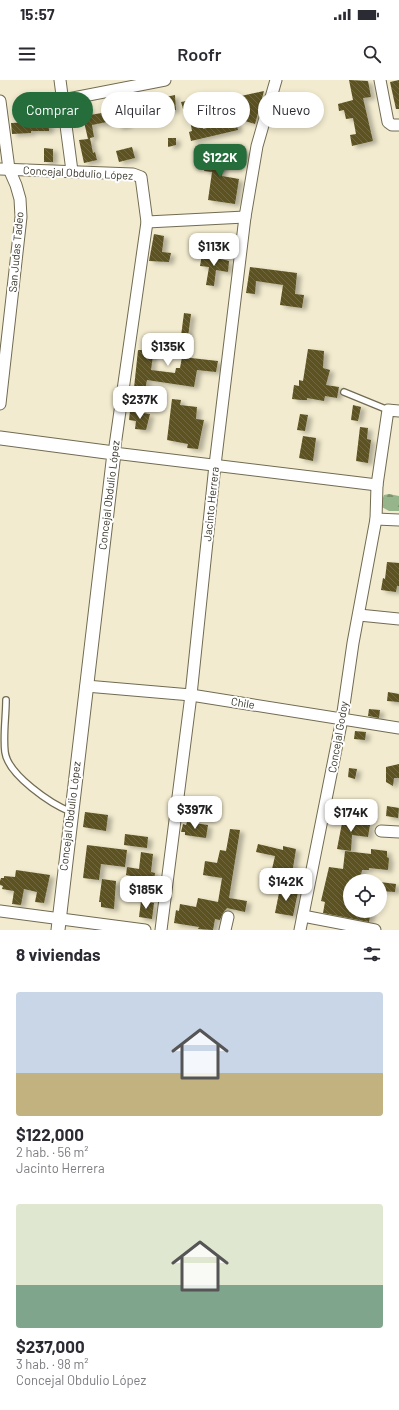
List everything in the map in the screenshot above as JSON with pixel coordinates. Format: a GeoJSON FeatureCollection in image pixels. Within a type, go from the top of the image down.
{"type":"FeatureCollection","features":[{"type":"Feature","properties":{"kind":"street"},"geometry":{"type":"LineString","coordinates":[[60,80],[62,92]]}},
{"type":"Feature","properties":{"kind":"street"},"geometry":{"type":"LineString","coordinates":[[93,94],[165,80]]}},
{"type":"Feature","properties":{"kind":"street","name":"Jacinto Herrera"},"geometry":{"type":"LineString","coordinates":[[161,930],[190,695],[215,465],[245,217],[257,146],[276,80]]}},
{"type":"Feature","properties":{"kind":"street"},"geometry":{"type":"LineString","coordinates":[[380,80],[388,122],[392,125],[399,125]]}},
{"type":"Feature","properties":{"kind":"street","name":"San Judas Tadeo"},"geometry":{"type":"LineString","coordinates":[[0,101],[4,168],[16,184],[20,199],[21,217],[0,404]]}},
{"type":"Feature","properties":{"kind":"street"},"geometry":{"type":"LineString","coordinates":[[67,128],[72,171]]}},
{"type":"Feature","properties":{"kind":"street","name":"Concejal Obdulio López"},"geometry":{"type":"LineString","coordinates":[[4,168],[133,174],[141,177],[146,222],[114,453],[58,924]]}},
{"type":"Feature","properties":{"kind":"street"},"geometry":{"type":"LineString","coordinates":[[146,222],[245,217]]}},
{"type":"Feature","properties":{"kind":"street"},"geometry":{"type":"LineString","coordinates":[[388,410],[399,411]]}},
{"type":"Feature","properties":{"kind":"street","name":"Concejal Godoy"},"geometry":{"type":"LineString","coordinates":[[300,930],[342,719],[376,519],[377,485],[388,410]]}},
{"type":"Feature","properties":{"kind":"street"},"geometry":{"type":"LineString","coordinates":[[0,438],[377,485]]}},
{"type":"Feature","properties":{"kind":"street"},"geometry":{"type":"LineString","coordinates":[[376,519],[399,520]]}},
{"type":"Feature","properties":{"kind":"street"},"geometry":{"type":"LineString","coordinates":[[359,615],[399,619]]}},
{"type":"Feature","properties":{"kind":"street","name":"Chile"},"geometry":{"type":"LineString","coordinates":[[86,686],[190,695],[399,728]]}},
{"type":"Feature","properties":{"kind":"street"},"geometry":{"type":"LineString","coordinates":[[381,831],[399,832]]}},
{"type":"Feature","properties":{"kind":"street"},"geometry":{"type":"LineString","coordinates":[[0,911],[58,924],[145,930]]}},
{"type":"Feature","properties":{"kind":"street"},"geometry":{"type":"LineString","coordinates":[[303,916],[375,930]]}},
{"type":"Feature","properties":{"kind":"street"},"geometry":{"type":"LineString","coordinates":[[225,930],[228,917]]}},
{"type":"Feature","properties":{"kind":"lane"},"geometry":{"type":"LineString","coordinates":[[344,392],[388,410]]}},
{"type":"Feature","properties":{"kind":"lane"},"geometry":{"type":"LineString","coordinates":[[6,700],[5,752],[10,766],[43,798],[71,812]]}},
{"type":"Feature","properties":{"kind":"green space"},"geometry":{"type":"Polygon","coordinates":[[[389,494],[399,496],[399,511],[389,511],[380,506],[384,495],[389,494]]]}},
{"type":"Feature","properties":{"kind":"building"},"geometry":{"type":"Polygon","coordinates":[[[349,80],[368,81],[371,97],[363,98],[373,141],[352,146],[350,135],[356,134],[353,118],[346,119],[344,110],[339,111],[338,104],[353,100],[349,80]]]}},
{"type":"Feature","properties":{"kind":"building"},"geometry":{"type":"Polygon","coordinates":[[[399,80],[399,109],[396,109],[390,82],[399,80]]]}},
{"type":"Feature","properties":{"kind":"building"},"geometry":{"type":"Polygon","coordinates":[[[258,92],[258,113],[255,124],[250,122],[250,94],[258,92]]]}},
{"type":"Feature","properties":{"kind":"building"},"geometry":{"type":"Polygon","coordinates":[[[101,113],[101,123],[93,125],[93,114],[101,113]]]}},
{"type":"Feature","properties":{"kind":"building"},"geometry":{"type":"Polygon","coordinates":[[[11,123],[12,128],[49,128],[49,131],[31,131],[31,133],[12,134],[11,123]]]}},
{"type":"Feature","properties":{"kind":"building"},"geometry":{"type":"Polygon","coordinates":[[[85,128],[92,128],[94,137],[90,138],[93,153],[95,152],[97,160],[84,163],[79,140],[88,139],[85,128]]]}},
{"type":"Feature","properties":{"kind":"building"},"geometry":{"type":"Polygon","coordinates":[[[191,128],[238,128],[238,130],[191,141],[189,132],[192,131],[191,128]]]}},
{"type":"Feature","properties":{"kind":"building"},"geometry":{"type":"Polygon","coordinates":[[[168,138],[176,138],[176,145],[168,147],[168,138]]]}},
{"type":"Feature","properties":{"kind":"building"},"geometry":{"type":"Polygon","coordinates":[[[132,147],[135,158],[119,162],[116,151],[132,147]]]}},
{"type":"Feature","properties":{"kind":"building"},"geometry":{"type":"Polygon","coordinates":[[[44,148],[53,149],[53,162],[44,162],[44,148]]]}},
{"type":"Feature","properties":{"kind":"building"},"geometry":{"type":"Polygon","coordinates":[[[233,149],[246,151],[245,158],[232,156],[233,149]]]}},
{"type":"Feature","properties":{"kind":"building"},"geometry":{"type":"Polygon","coordinates":[[[226,151],[222,176],[239,179],[235,204],[208,200],[212,172],[204,171],[205,162],[201,162],[200,153],[226,151]]]}},
{"type":"Feature","properties":{"kind":"building"},"geometry":{"type":"Polygon","coordinates":[[[154,234],[164,236],[162,252],[171,253],[169,262],[149,261],[154,234]]]}},
{"type":"Feature","properties":{"kind":"building"},"geometry":{"type":"Polygon","coordinates":[[[202,254],[229,261],[228,272],[216,270],[214,286],[206,285],[209,267],[200,266],[202,254]]]}},
{"type":"Feature","properties":{"kind":"building"},"geometry":{"type":"Polygon","coordinates":[[[250,267],[297,273],[295,294],[304,295],[302,308],[280,305],[283,285],[256,281],[255,294],[246,293],[250,267]]]}},
{"type":"Feature","properties":{"kind":"building"},"geometry":{"type":"Polygon","coordinates":[[[184,313],[191,314],[188,337],[181,336],[184,313]]]}},
{"type":"Feature","properties":{"kind":"building"},"geometry":{"type":"Polygon","coordinates":[[[146,336],[166,339],[164,350],[154,349],[151,370],[175,373],[176,368],[180,368],[182,357],[218,361],[216,372],[197,370],[194,387],[147,380],[145,390],[134,388],[138,350],[144,350],[146,336]]]}},
{"type":"Feature","properties":{"kind":"building"},"geometry":{"type":"Polygon","coordinates":[[[308,349],[324,351],[323,368],[330,370],[326,385],[339,387],[337,398],[325,396],[324,401],[307,398],[307,400],[292,399],[294,385],[299,386],[299,380],[303,381],[308,349]]]}},
{"type":"Feature","properties":{"kind":"building"},"geometry":{"type":"Polygon","coordinates":[[[172,399],[181,400],[180,405],[197,407],[196,419],[204,420],[198,449],[187,448],[188,444],[167,440],[172,399]]]}},
{"type":"Feature","properties":{"kind":"building"},"geometry":{"type":"Polygon","coordinates":[[[353,405],[361,407],[358,421],[351,420],[353,405]]]}},
{"type":"Feature","properties":{"kind":"building"},"geometry":{"type":"Polygon","coordinates":[[[130,411],[150,414],[146,430],[135,429],[136,421],[129,420],[130,411]]]}},
{"type":"Feature","properties":{"kind":"building"},"geometry":{"type":"Polygon","coordinates":[[[300,414],[308,415],[305,431],[297,430],[300,414]]]}},
{"type":"Feature","properties":{"kind":"building"},"geometry":{"type":"Polygon","coordinates":[[[360,427],[368,428],[367,439],[371,440],[368,463],[356,461],[360,427]]]}},
{"type":"Feature","properties":{"kind":"building"},"geometry":{"type":"Polygon","coordinates":[[[303,436],[316,438],[313,461],[299,458],[303,436]]]}},
{"type":"Feature","properties":{"kind":"building"},"geometry":{"type":"Polygon","coordinates":[[[387,562],[399,563],[399,586],[397,586],[396,592],[381,590],[383,578],[385,579],[387,562]]]}},
{"type":"Feature","properties":{"kind":"building"},"geometry":{"type":"Polygon","coordinates":[[[388,692],[399,694],[399,702],[387,701],[388,692]]]}},
{"type":"Feature","properties":{"kind":"building"},"geometry":{"type":"Polygon","coordinates":[[[369,709],[380,710],[379,718],[368,716],[369,709]]]}},
{"type":"Feature","properties":{"kind":"building"},"geometry":{"type":"Polygon","coordinates":[[[355,731],[366,732],[365,740],[354,739],[355,731]]]}},
{"type":"Feature","properties":{"kind":"building"},"geometry":{"type":"Polygon","coordinates":[[[399,764],[399,778],[394,778],[393,786],[386,782],[386,767],[399,764]]]}},
{"type":"Feature","properties":{"kind":"building"},"geometry":{"type":"Polygon","coordinates":[[[349,768],[357,769],[355,779],[348,777],[349,768]]]}},
{"type":"Feature","properties":{"kind":"building"},"geometry":{"type":"Polygon","coordinates":[[[387,806],[399,808],[398,818],[386,816],[387,806]]]}},
{"type":"Feature","properties":{"kind":"building"},"geometry":{"type":"Polygon","coordinates":[[[85,812],[108,815],[106,831],[83,827],[85,812]]]}},
{"type":"Feature","properties":{"kind":"building"},"geometry":{"type":"Polygon","coordinates":[[[343,818],[362,821],[361,823],[370,825],[368,837],[352,835],[351,851],[337,849],[343,818]]]}},
{"type":"Feature","properties":{"kind":"building"},"geometry":{"type":"Polygon","coordinates":[[[187,822],[208,825],[206,838],[185,835],[185,832],[181,832],[183,824],[186,825],[187,822]]]}},
{"type":"Feature","properties":{"kind":"building"},"geometry":{"type":"Polygon","coordinates":[[[230,829],[240,830],[229,898],[247,901],[245,912],[227,908],[220,920],[215,919],[213,930],[198,929],[199,927],[174,923],[176,910],[179,911],[180,904],[196,907],[198,898],[218,902],[222,878],[203,875],[205,861],[217,863],[220,850],[226,851],[230,829]]]}},
{"type":"Feature","properties":{"kind":"building"},"geometry":{"type":"Polygon","coordinates":[[[125,834],[148,837],[147,848],[124,845],[125,834]]]}},
{"type":"Feature","properties":{"kind":"building"},"geometry":{"type":"Polygon","coordinates":[[[258,844],[283,850],[283,846],[296,849],[292,874],[272,869],[275,856],[256,852],[258,844]]]}},
{"type":"Feature","properties":{"kind":"building"},"geometry":{"type":"Polygon","coordinates":[[[87,845],[127,850],[125,867],[101,864],[99,880],[83,878],[87,845]]]}},
{"type":"Feature","properties":{"kind":"building"},"geometry":{"type":"Polygon","coordinates":[[[371,849],[387,851],[387,857],[389,858],[388,870],[369,868],[369,870],[362,870],[361,874],[343,874],[343,917],[323,913],[325,902],[321,901],[329,867],[343,869],[345,851],[371,854],[371,849]]]}},
{"type":"Feature","properties":{"kind":"building"},"geometry":{"type":"Polygon","coordinates":[[[141,852],[153,854],[151,872],[155,873],[153,886],[136,883],[136,877],[126,875],[127,867],[139,869],[141,852]]]}},
{"type":"Feature","properties":{"kind":"building"},"geometry":{"type":"Polygon","coordinates":[[[16,870],[50,875],[44,903],[35,902],[37,892],[24,889],[21,905],[12,904],[14,891],[2,889],[3,886],[0,885],[0,881],[1,878],[4,878],[4,876],[15,877],[16,870]]]}},
{"type":"Feature","properties":{"kind":"building"},"geometry":{"type":"Polygon","coordinates":[[[102,879],[116,881],[114,909],[101,907],[101,902],[99,902],[102,879]]]}},
{"type":"Feature","properties":{"kind":"building"},"geometry":{"type":"Polygon","coordinates":[[[387,883],[396,884],[395,892],[387,891],[387,883]]]}},
{"type":"Feature","properties":{"kind":"building"},"geometry":{"type":"Polygon","coordinates":[[[280,888],[298,892],[293,916],[275,913],[280,888]]]}},
{"type":"Feature","properties":{"kind":"building"},"geometry":{"type":"Polygon","coordinates":[[[141,901],[154,903],[152,919],[139,917],[141,901]]]}},
{"type":"Feature","properties":{"kind":"building"},"geometry":{"type":"Polygon","coordinates":[[[349,918],[370,918],[369,922],[349,918]]]}}]}
